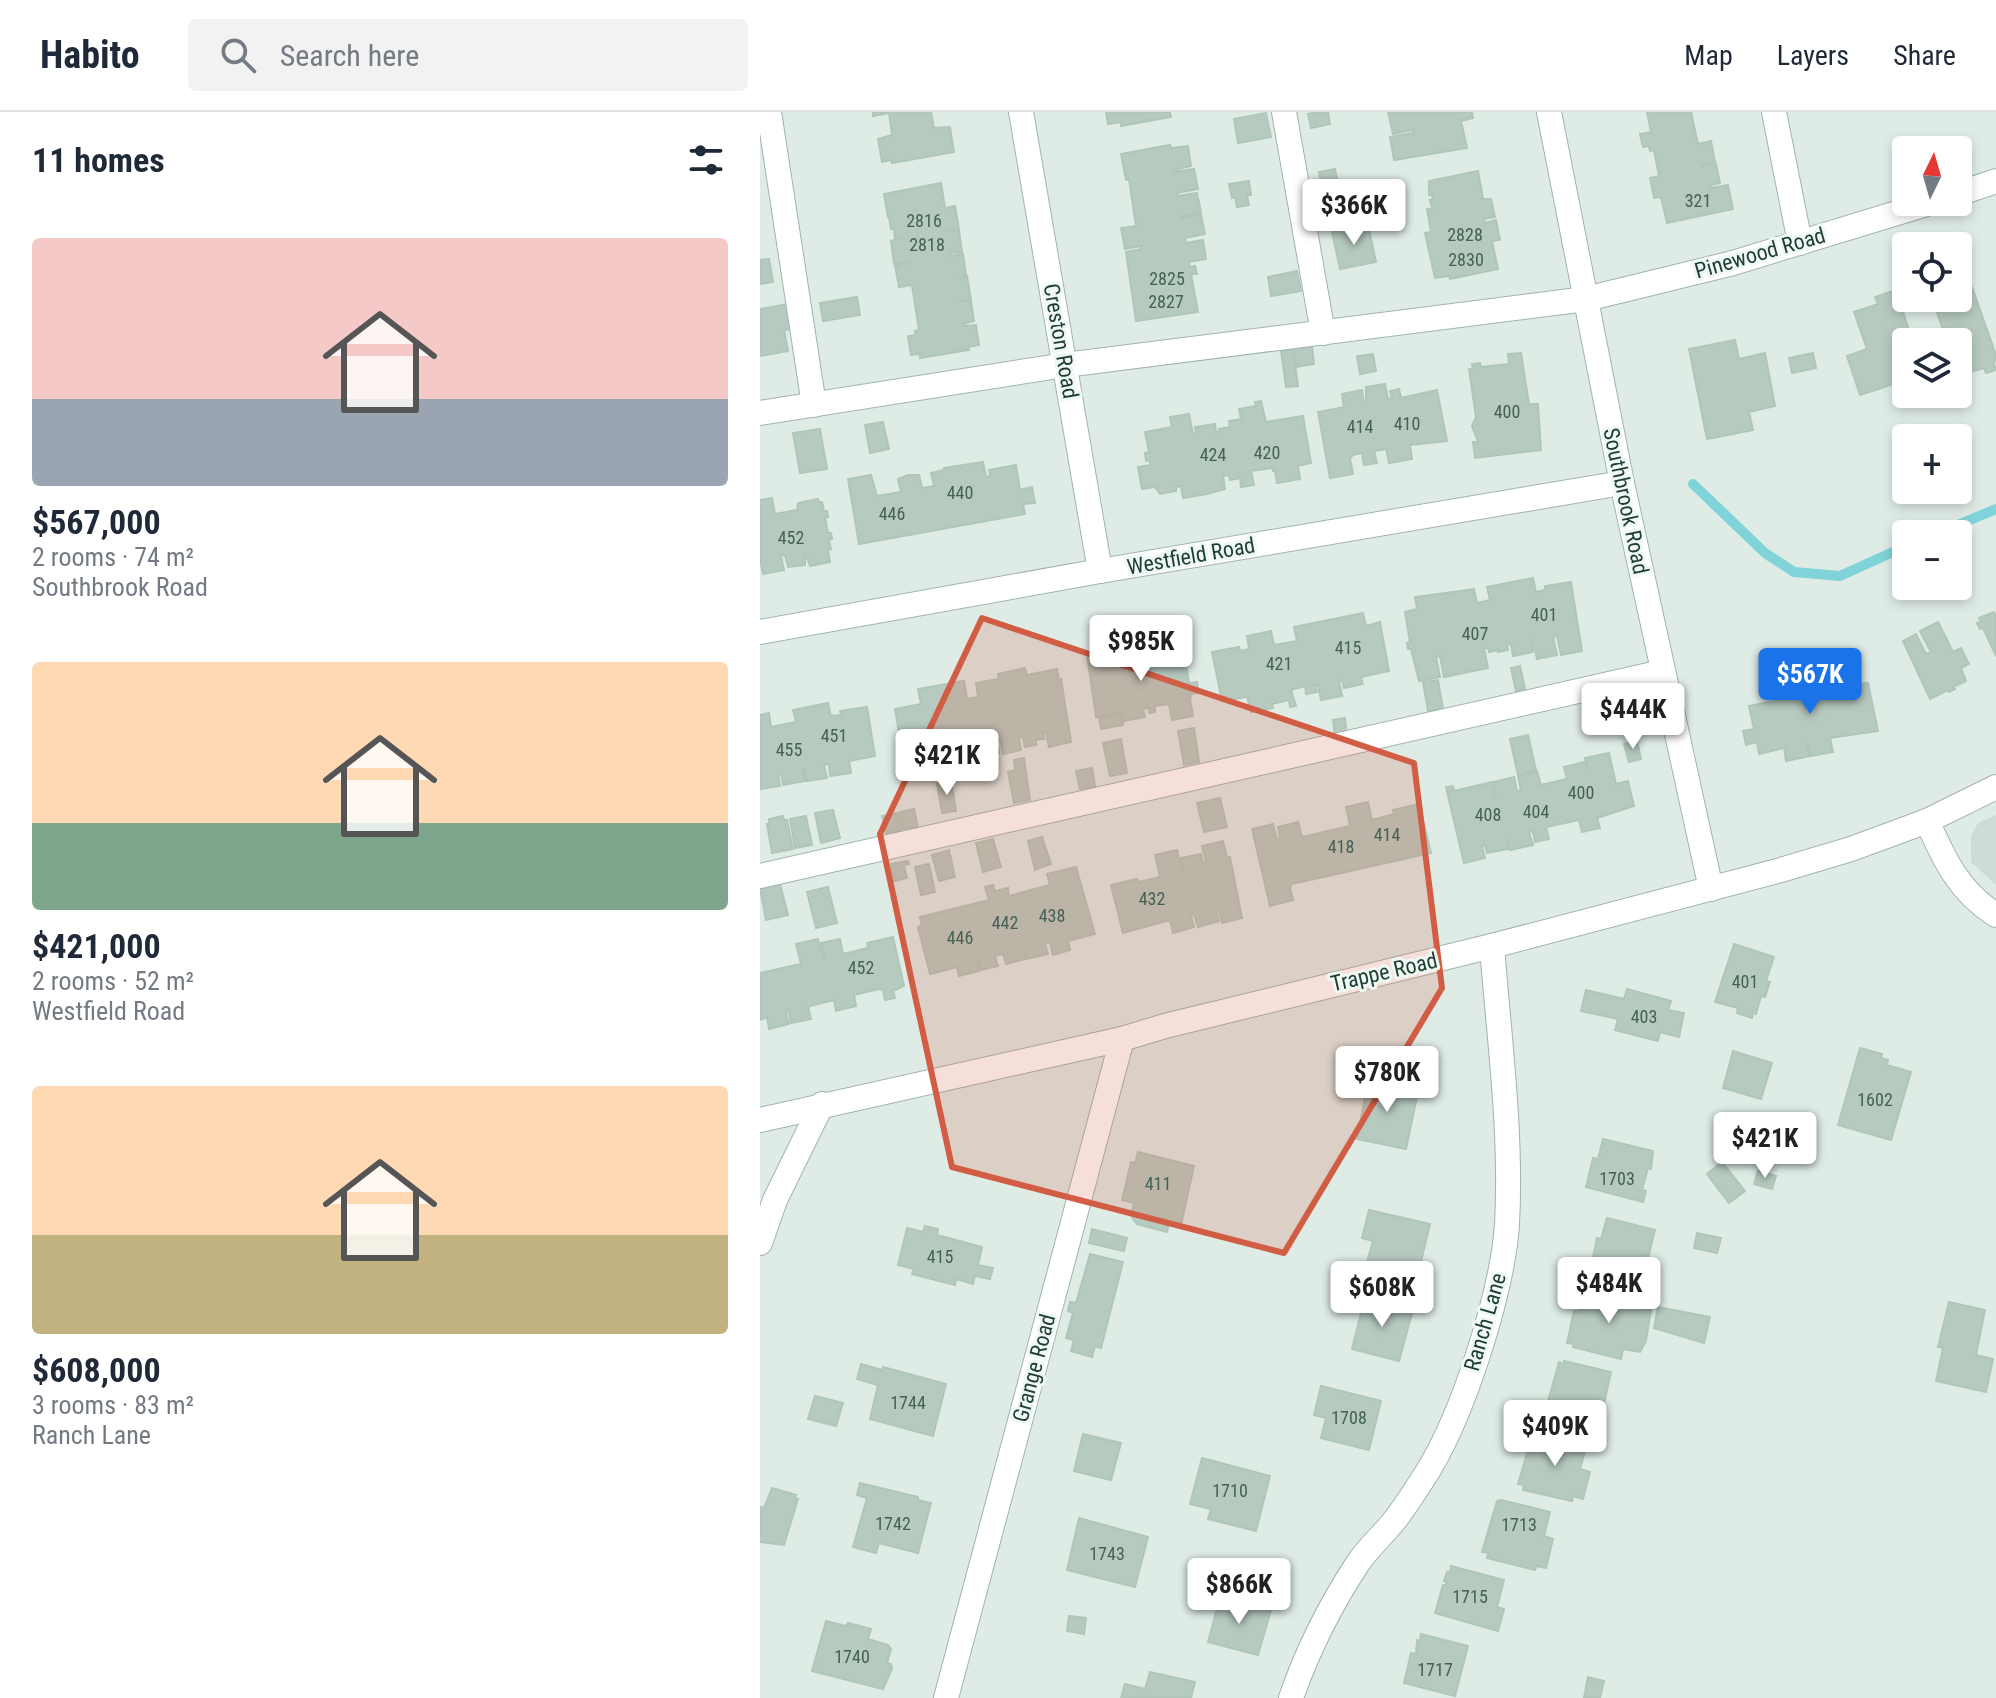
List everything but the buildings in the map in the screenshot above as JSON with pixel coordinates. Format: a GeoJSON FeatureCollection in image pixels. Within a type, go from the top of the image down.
{"type":"FeatureCollection","features":[{"type":"Feature","properties":{"kind":"street"},"geometry":{"type":"LineString","coordinates":[[769,112],[814,405]]}},
{"type":"Feature","properties":{"kind":"street","name":"Creston Road"},"geometry":{"type":"LineString","coordinates":[[1021,112],[1100,571]]}},
{"type":"Feature","properties":{"kind":"street"},"geometry":{"type":"LineString","coordinates":[[1284,112],[1323,333]]}},
{"type":"Feature","properties":{"kind":"street","name":"Southbrook Road"},"geometry":{"type":"LineString","coordinates":[[1549,112],[1622,483],[1711,889]]}},
{"type":"Feature","properties":{"kind":"street"},"geometry":{"type":"LineString","coordinates":[[1774,112],[1800,243]]}},
{"type":"Feature","properties":{"kind":"street"},"geometry":{"type":"LineString","coordinates":[[1972,189],[1996,181]]}},
{"type":"Feature","properties":{"kind":"street","name":"Pinewood Road"},"geometry":{"type":"LineString","coordinates":[[760,413],[1065,365],[1586,299],[1733,263],[1892,215]]}},
{"type":"Feature","properties":{"kind":"street","name":"Westfield Road"},"geometry":{"type":"LineString","coordinates":[[760,632],[1622,483]]}},
{"type":"Feature","properties":{"kind":"street"},"geometry":{"type":"LineString","coordinates":[[760,876],[1662,672]]}},
{"type":"Feature","properties":{"kind":"street","name":"Trappe Road"},"geometry":{"type":"LineString","coordinates":[[760,1120],[1122,1039],[1711,889],[1823,857],[1927,821],[1996,787]]}},
{"type":"Feature","properties":{"kind":"street"},"geometry":{"type":"LineString","coordinates":[[1927,821],[1947,867],[1969,895],[1996,915]]}},
{"type":"Feature","properties":{"kind":"street","name":"Ranch Lane"},"geometry":{"type":"LineString","coordinates":[[1291,1698],[1318,1635],[1359,1561],[1394,1521],[1429,1469],[1462,1397],[1494,1296],[1504,1251],[1507,1182],[1492,946]]}},
{"type":"Feature","properties":{"kind":"street","name":"Grange Road"},"geometry":{"type":"LineString","coordinates":[[946,1698],[1122,1039]]}},
{"type":"Feature","properties":{"kind":"street"},"geometry":{"type":"LineString","coordinates":[[760,1243],[775,1200],[822,1104]]}},
{"type":"Feature","properties":{"kind":"highlighted area"},"geometry":{"type":"Polygon","coordinates":[[[982,618],[1414,763],[1442,988],[1284,1253],[952,1167],[880,834],[982,618]]]}},
{"type":"Feature","properties":{"kind":"shaded area"},"geometry":{"type":"Polygon","coordinates":[[[1996,815],[1996,885],[1971,862],[1971,836],[1978,823],[1996,815]]]}},
{"type":"Feature","properties":{"kind":"waterway"},"geometry":{"type":"LineString","coordinates":[[1693,484],[1765,553],[1794,572],[1840,576],[1892,552]]}},
{"type":"Feature","properties":{"kind":"waterway"},"geometry":{"type":"LineString","coordinates":[[1970,520],[1996,509]]}}]}
